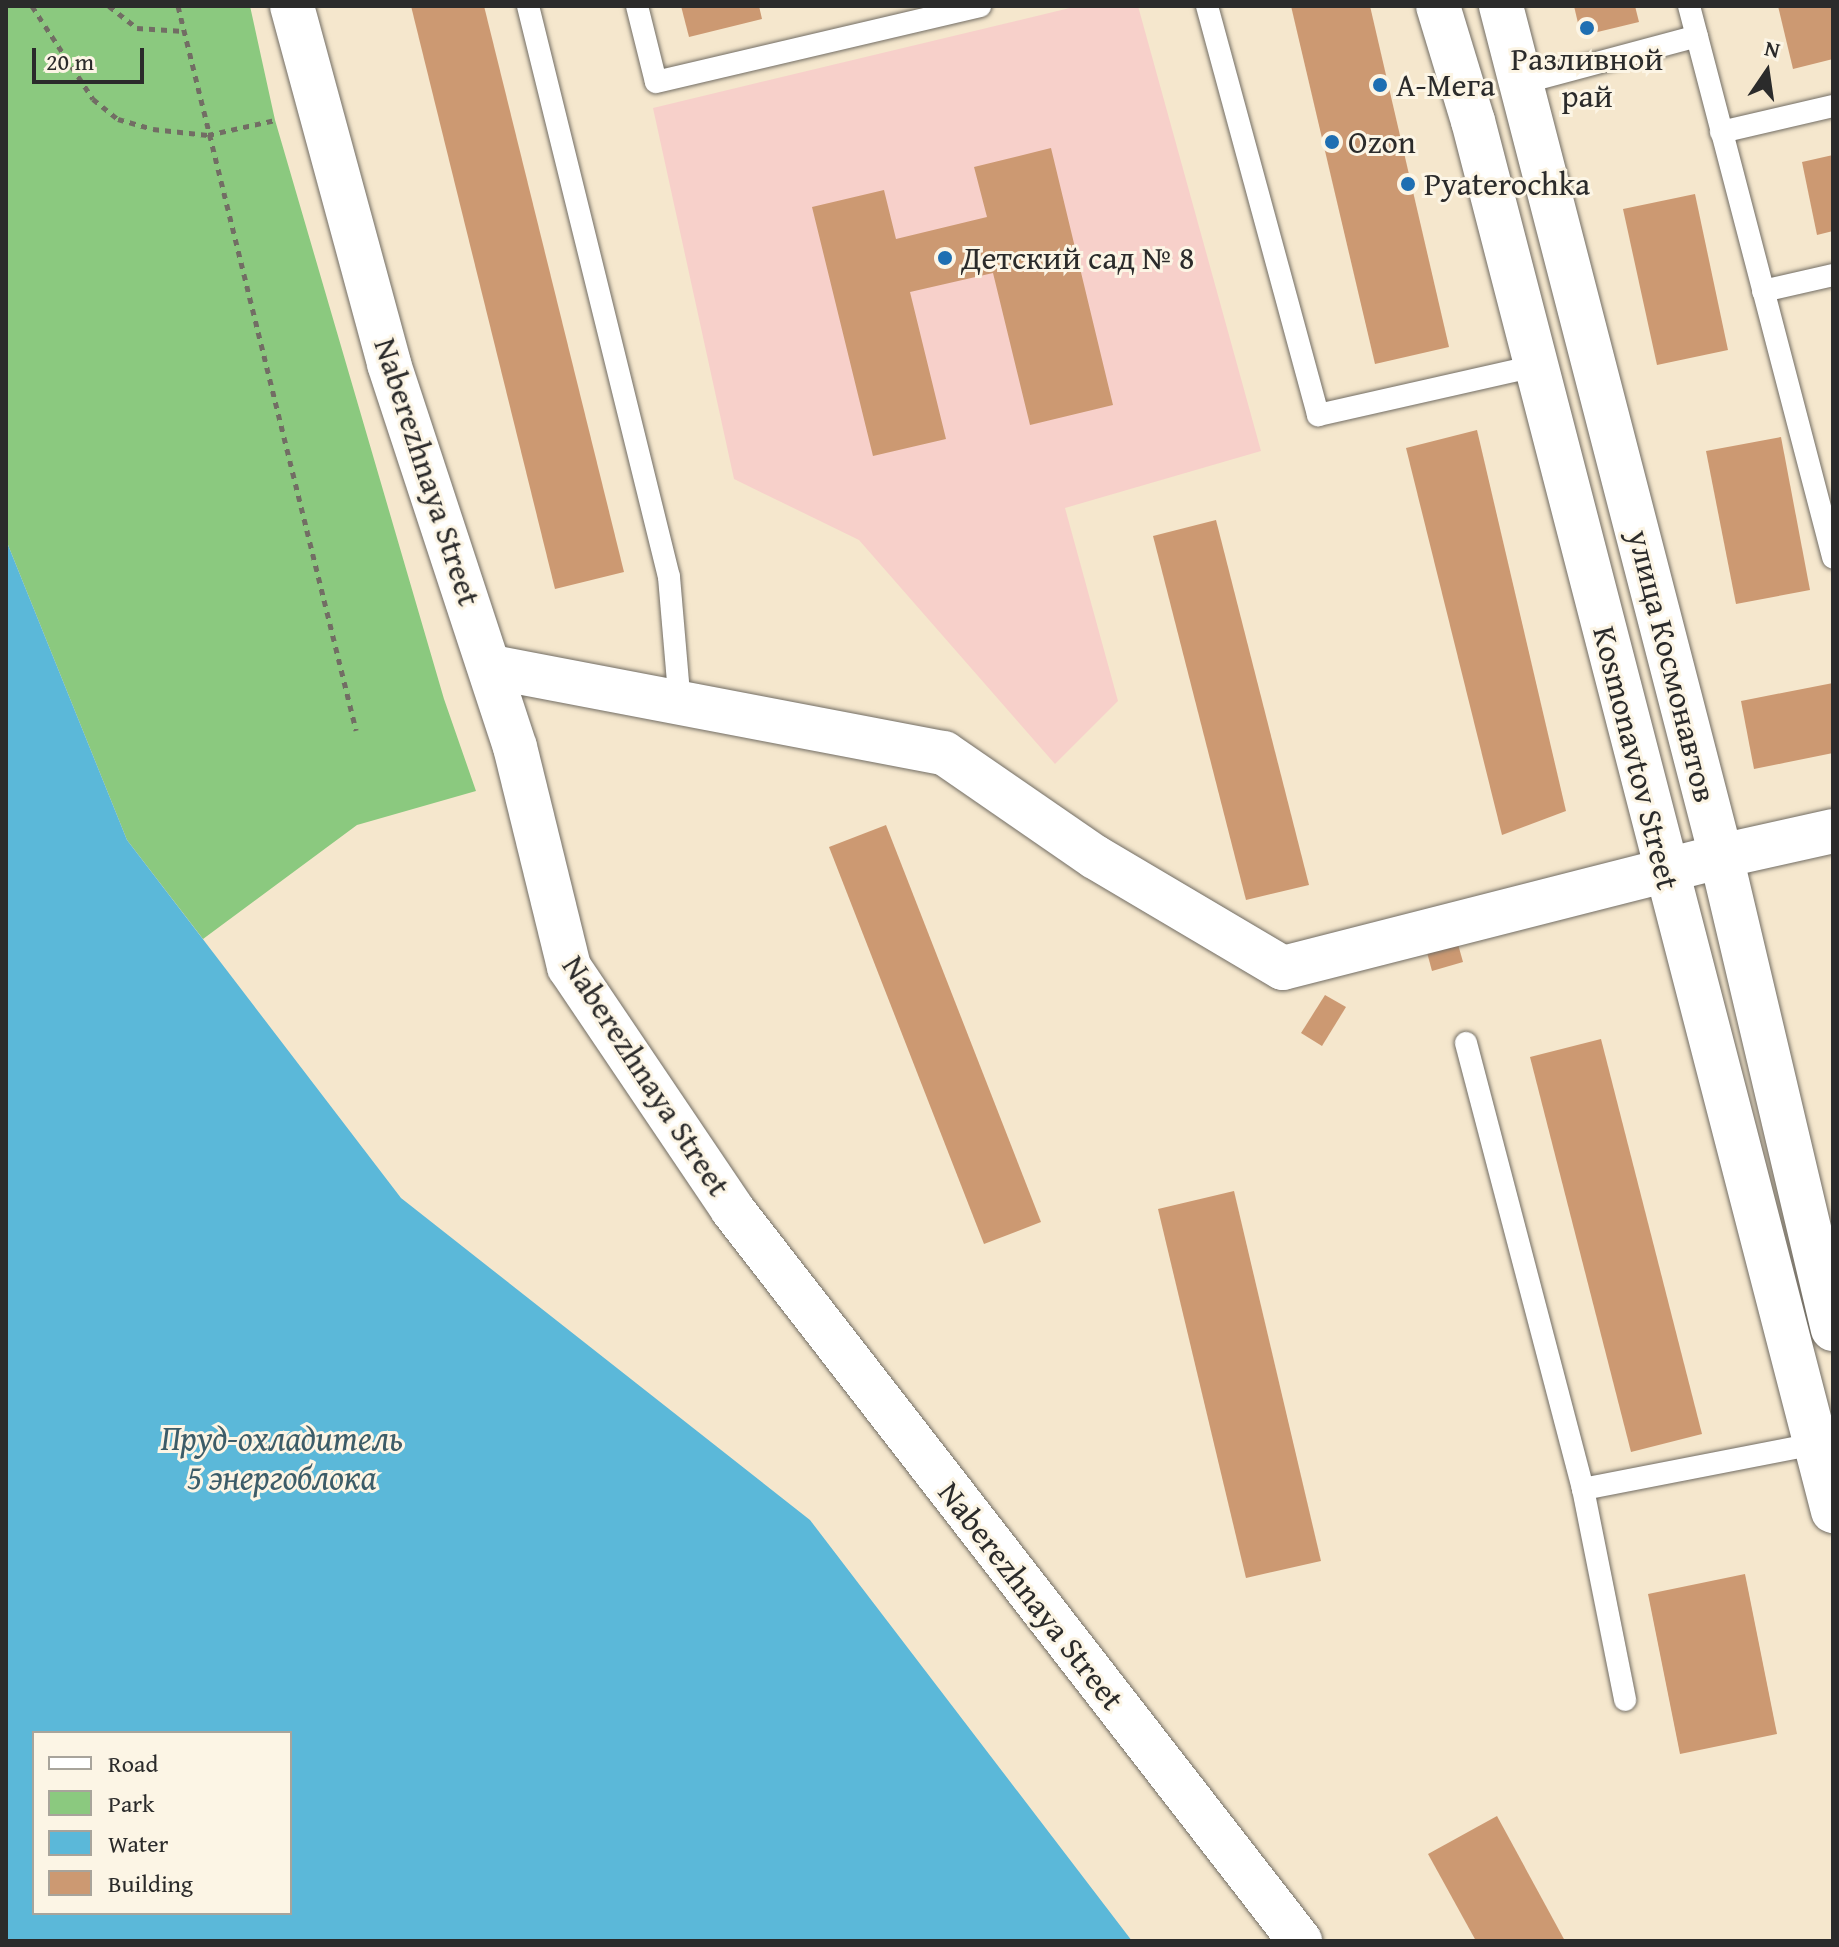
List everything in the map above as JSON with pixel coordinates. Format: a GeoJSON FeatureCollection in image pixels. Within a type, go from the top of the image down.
{"type":"FeatureCollection","features":[{"type":"Feature","properties":{"kind":"street","name":"Naberezhnaya Street"},"geometry":{"type":"LineString","coordinates":[[292,6],[389,364],[492,667],[569,967],[732,1209],[1300,1941]]}},
{"type":"Feature","properties":{"kind":"street","name":"Kosmonavtov Street"},"geometry":{"type":"LineString","coordinates":[[1438,6],[1535,366],[1833,1511]]}},
{"type":"Feature","properties":{"kind":"street","name":"улица Космонавтов"},"geometry":{"type":"LineString","coordinates":[[1501,6],[1721,856],[1833,1329]]}},
{"type":"Feature","properties":{"kind":"street"},"geometry":{"type":"LineString","coordinates":[[492,667],[680,706],[944,753],[1095,857],[1283,968],[1721,856],[1833,831]]}},
{"type":"Feature","properties":{"kind":"lane"},"geometry":{"type":"LineString","coordinates":[[528,6],[669,577],[680,706]]}},
{"type":"Feature","properties":{"kind":"lane"},"geometry":{"type":"LineString","coordinates":[[637,6],[656,82],[980,6]]}},
{"type":"Feature","properties":{"kind":"lane"},"geometry":{"type":"LineString","coordinates":[[1207,6],[1318,415],[1535,366]]}},
{"type":"Feature","properties":{"kind":"lane"},"geometry":{"type":"LineString","coordinates":[[1689,6],[1833,557]]}},
{"type":"Feature","properties":{"kind":"lane"},"geometry":{"type":"LineString","coordinates":[[1522,83],[1697,36]]}},
{"type":"Feature","properties":{"kind":"lane"},"geometry":{"type":"LineString","coordinates":[[1721,132],[1833,106]]}},
{"type":"Feature","properties":{"kind":"lane"},"geometry":{"type":"LineString","coordinates":[[1763,291],[1833,275]]}},
{"type":"Feature","properties":{"kind":"lane"},"geometry":{"type":"LineString","coordinates":[[1466,1043],[1583,1489],[1625,1700]]}},
{"type":"Feature","properties":{"kind":"lane"},"geometry":{"type":"LineString","coordinates":[[1583,1489],[1815,1444]]}},
{"type":"Feature","properties":{"kind":"path"},"geometry":{"type":"LineString","coordinates":[[32,6],[93,99],[118,119],[153,129],[208,135],[275,120]]}},
{"type":"Feature","properties":{"kind":"path"},"geometry":{"type":"LineString","coordinates":[[109,6],[137,28],[184,31]]}},
{"type":"Feature","properties":{"kind":"path"},"geometry":{"type":"LineString","coordinates":[[178,6],[356,730]]}},
{"type":"Feature","properties":{"kind":"shaded area"},"geometry":{"type":"Polygon","coordinates":[[[1078,6],[1138,6],[1261,451],[1065,508],[1118,701],[1055,764],[859,540],[734,479],[653,108],[1078,6]]]}},
{"type":"Feature","properties":{"kind":"green space"},"geometry":{"type":"Polygon","coordinates":[[[6,6],[250,6],[275,120],[444,699],[476,791],[357,825],[203,939],[127,840],[6,540],[6,6]]]}},
{"type":"Feature","properties":{"kind":"water","name":"Пруд-охладитель 5 энергоблока"},"geometry":{"type":"Polygon","coordinates":[[[6,540],[127,840],[401,1198],[810,1520],[1132,1941],[6,1941],[6,540]]]}},
{"type":"Feature","properties":{"kind":"building"},"geometry":{"type":"Polygon","coordinates":[[[411,6],[484,6],[624,572],[555,589],[411,6]]]}},
{"type":"Feature","properties":{"kind":"building"},"geometry":{"type":"Polygon","coordinates":[[[681,6],[759,6],[762,19],[689,37],[681,6]]]}},
{"type":"Feature","properties":{"kind":"building"},"geometry":{"type":"Polygon","coordinates":[[[1291,6],[1370,6],[1449,347],[1375,364],[1291,6]]]}},
{"type":"Feature","properties":{"kind":"building"},"geometry":{"type":"Polygon","coordinates":[[[1574,6],[1635,6],[1639,22],[1581,36],[1574,6]]]}},
{"type":"Feature","properties":{"kind":"building"},"geometry":{"type":"Polygon","coordinates":[[[1778,6],[1833,6],[1833,59],[1793,69],[1778,6]]]}},
{"type":"Feature","properties":{"kind":"building"},"geometry":{"type":"Polygon","coordinates":[[[1051,148],[1113,405],[1030,425],[993,273],[910,292],[946,439],[873,456],[812,207],[884,190],[896,239],[987,217],[974,167],[1051,148]]]}},
{"type":"Feature","properties":{"kind":"building"},"geometry":{"type":"Polygon","coordinates":[[[1833,155],[1833,231],[1817,235],[1802,162],[1833,155]]]}},
{"type":"Feature","properties":{"kind":"building"},"geometry":{"type":"Polygon","coordinates":[[[1695,194],[1728,350],[1657,365],[1623,209],[1695,194]]]}},
{"type":"Feature","properties":{"kind":"building"},"geometry":{"type":"Polygon","coordinates":[[[1477,430],[1566,811],[1502,835],[1406,448],[1477,430]]]}},
{"type":"Feature","properties":{"kind":"building"},"geometry":{"type":"Polygon","coordinates":[[[1781,437],[1810,590],[1736,604],[1706,451],[1781,437]]]}},
{"type":"Feature","properties":{"kind":"building"},"geometry":{"type":"Polygon","coordinates":[[[1216,520],[1309,885],[1246,900],[1153,536],[1216,520]]]}},
{"type":"Feature","properties":{"kind":"building"},"geometry":{"type":"Polygon","coordinates":[[[1833,683],[1833,753],[1754,769],[1741,701],[1833,683]]]}},
{"type":"Feature","properties":{"kind":"building"},"geometry":{"type":"Polygon","coordinates":[[[886,825],[1041,1222],[984,1244],[829,847],[886,825]]]}},
{"type":"Feature","properties":{"kind":"building"},"geometry":{"type":"Polygon","coordinates":[[[1456,937],[1463,962],[1432,971],[1425,945],[1456,937]]]}},
{"type":"Feature","properties":{"kind":"building"},"geometry":{"type":"Polygon","coordinates":[[[1325,995],[1346,1007],[1322,1046],[1301,1033],[1325,995]]]}},
{"type":"Feature","properties":{"kind":"building"},"geometry":{"type":"Polygon","coordinates":[[[1601,1039],[1702,1434],[1631,1452],[1530,1057],[1601,1039]]]}},
{"type":"Feature","properties":{"kind":"building"},"geometry":{"type":"Polygon","coordinates":[[[1234,1191],[1321,1561],[1246,1578],[1158,1209],[1234,1191]]]}},
{"type":"Feature","properties":{"kind":"building"},"geometry":{"type":"Polygon","coordinates":[[[1745,1574],[1777,1734],[1680,1754],[1648,1594],[1745,1574]]]}},
{"type":"Feature","properties":{"kind":"building"},"geometry":{"type":"Polygon","coordinates":[[[1497,1816],[1565,1941],[1476,1941],[1428,1854],[1497,1816]]]}},
{"type":"Feature","properties":{"kind":"place","name":"Разливной рай"},"geometry":{"type":"Point","coordinates":[1587,28]}},
{"type":"Feature","properties":{"kind":"place","name":"А-Мега"},"geometry":{"type":"Point","coordinates":[1380,85]}},
{"type":"Feature","properties":{"kind":"place","name":"Ozon"},"geometry":{"type":"Point","coordinates":[1332,142]}},
{"type":"Feature","properties":{"kind":"place","name":"Pyaterochka"},"geometry":{"type":"Point","coordinates":[1408,184]}},
{"type":"Feature","properties":{"kind":"place","name":"Детский сад № 8"},"geometry":{"type":"Point","coordinates":[945,258]}}]}
